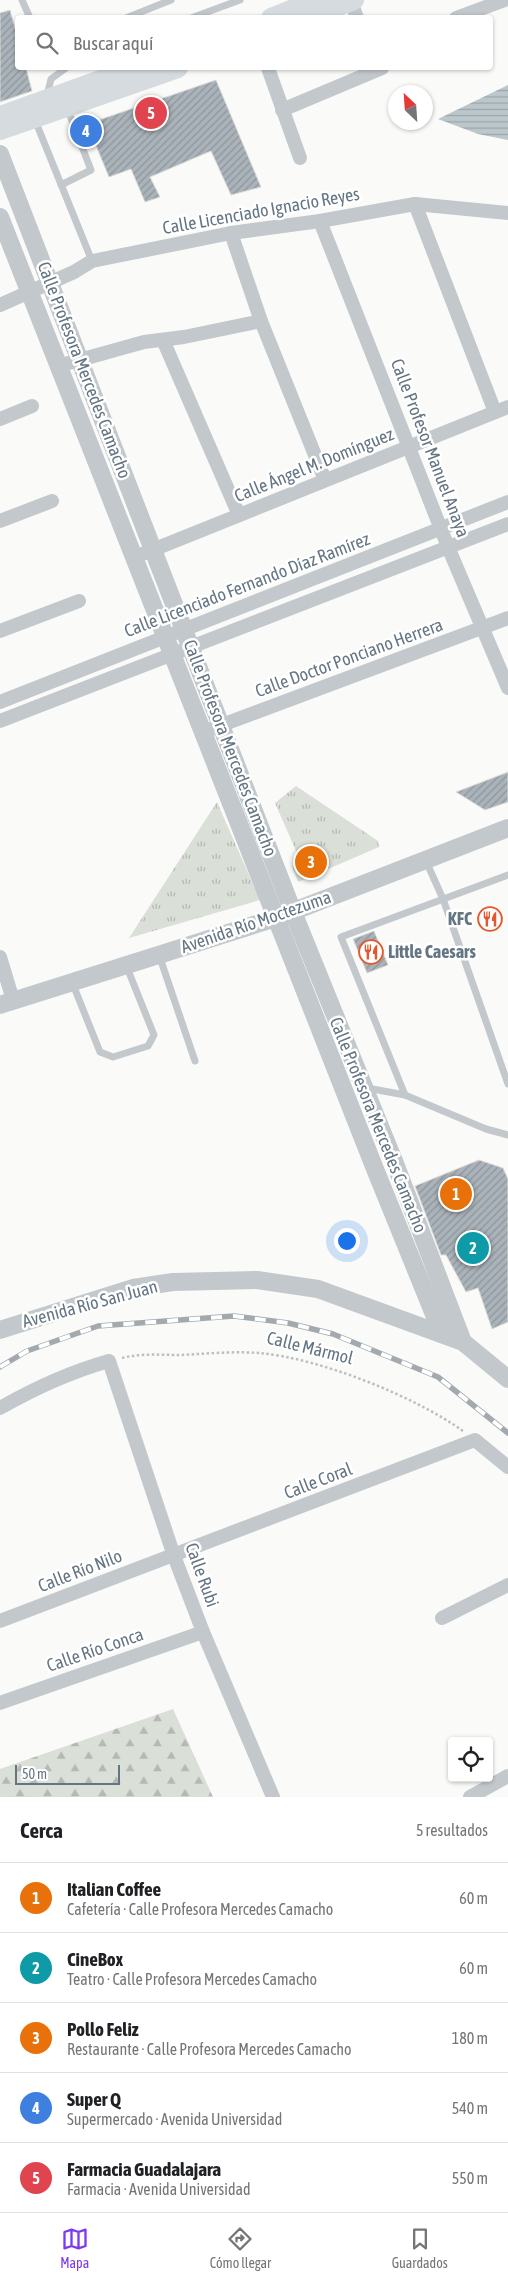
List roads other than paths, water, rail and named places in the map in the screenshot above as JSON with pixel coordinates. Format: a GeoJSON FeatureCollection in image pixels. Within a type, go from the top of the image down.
{"type":"FeatureCollection","features":[{"type":"Feature","properties":{"kind":"main road"},"geometry":{"type":"LineString","coordinates":[[281,15],[297,10],[316,0]]}},
{"type":"Feature","properties":{"kind":"main road"},"geometry":{"type":"LineString","coordinates":[[297,10],[354,6]]}},
{"type":"Feature","properties":{"kind":"main road"},"geometry":{"type":"LineString","coordinates":[[0,116],[128,70]]}},
{"type":"Feature","properties":{"kind":"main road"},"geometry":{"type":"LineString","coordinates":[[0,130],[172,70]]}},
{"type":"Feature","properties":{"kind":"street"},"geometry":{"type":"LineString","coordinates":[[464,15],[504,0]]}},
{"type":"Feature","properties":{"kind":"street"},"geometry":{"type":"LineString","coordinates":[[269,70],[300,158]]}},
{"type":"Feature","properties":{"kind":"street"},"geometry":{"type":"LineString","coordinates":[[282,110],[374,70]]}},
{"type":"Feature","properties":{"kind":"street","name":"Calle Profesora Mercedes Camacho"},"geometry":{"type":"LineString","coordinates":[[0,154],[293,912],[394,1160],[463,1342]]}},
{"type":"Feature","properties":{"kind":"street"},"geometry":{"type":"LineString","coordinates":[[415,204],[502,410]]}},
{"type":"Feature","properties":{"kind":"street","name":"Calle Licenciado Ignacio Reyes"},"geometry":{"type":"LineString","coordinates":[[0,305],[74,272],[92,261],[231,233],[320,221],[415,204],[508,213]]}},
{"type":"Feature","properties":{"kind":"street","name":"Calle Profesora Mercedes Camacho"},"geometry":{"type":"LineString","coordinates":[[0,217],[375,1169],[442,1334]]}},
{"type":"Feature","properties":{"kind":"street","name":"Calle Profesor Manuel Anaya"},"geometry":{"type":"LineString","coordinates":[[320,221],[448,547],[508,688]]}},
{"type":"Feature","properties":{"kind":"street"},"geometry":{"type":"LineString","coordinates":[[231,233],[261,320],[325,480]]}},
{"type":"Feature","properties":{"kind":"street"},"geometry":{"type":"LineString","coordinates":[[58,366],[144,342],[163,340],[261,320]]}},
{"type":"Feature","properties":{"kind":"street"},"geometry":{"type":"LineString","coordinates":[[163,340],[239,515]]}},
{"type":"Feature","properties":{"kind":"street"},"geometry":{"type":"LineString","coordinates":[[0,419],[32,406]]}},
{"type":"Feature","properties":{"kind":"street","name":"Calle Ángel M. Domínguez"},"geometry":{"type":"LineString","coordinates":[[134,557],[502,410]]}},
{"type":"Feature","properties":{"kind":"street"},"geometry":{"type":"LineString","coordinates":[[0,521],[52,501]]}},
{"type":"Feature","properties":{"kind":"street","name":"Calle Licenciado Fernando Díaz Ramírez"},"geometry":{"type":"LineString","coordinates":[[0,702],[508,502]]}},
{"type":"Feature","properties":{"kind":"street"},"geometry":{"type":"LineString","coordinates":[[0,721],[508,524]]}},
{"type":"Feature","properties":{"kind":"street"},"geometry":{"type":"LineString","coordinates":[[0,631],[79,601]]}},
{"type":"Feature","properties":{"kind":"street","name":"Calle Doctor Ponciano Herrera"},"geometry":{"type":"LineString","coordinates":[[204,732],[508,618]]}},
{"type":"Feature","properties":{"kind":"street","name":"Avenida Río Moctezuma"},"geometry":{"type":"LineString","coordinates":[[6,1002],[276,918],[508,828]]}},
{"type":"Feature","properties":{"kind":"street"},"geometry":{"type":"LineString","coordinates":[[0,957],[6,1002]]}},
{"type":"Feature","properties":{"kind":"street"},"geometry":{"type":"LineString","coordinates":[[375,1169],[394,1160]]}},
{"type":"Feature","properties":{"kind":"street","name":"Avenida Río San Juan"},"geometry":{"type":"LineString","coordinates":[[0,1330],[133,1288],[172,1282],[257,1280],[318,1290],[463,1342]]}},
{"type":"Feature","properties":{"kind":"street"},"geometry":{"type":"LineString","coordinates":[[463,1342],[508,1379]]}},
{"type":"Feature","properties":{"kind":"street","name":"Calle Rubi"},"geometry":{"type":"LineString","coordinates":[[0,1408],[37,1387],[76,1370],[109,1361],[174,1556],[203,1632],[273,1797]]}},
{"type":"Feature","properties":{"kind":"street","name":"Calle Coral"},"geometry":{"type":"LineString","coordinates":[[174,1556],[475,1440],[508,1467]]}},
{"type":"Feature","properties":{"kind":"street","name":"Calle Río Nilo"},"geometry":{"type":"LineString","coordinates":[[0,1621],[174,1556]]}},
{"type":"Feature","properties":{"kind":"street"},"geometry":{"type":"LineString","coordinates":[[442,1618],[508,1585]]}},
{"type":"Feature","properties":{"kind":"street","name":"Calle Río Conca"},"geometry":{"type":"LineString","coordinates":[[0,1703],[203,1632]]}},
{"type":"Feature","properties":{"kind":"street"},"geometry":{"type":"LineString","coordinates":[[470,1797],[508,1776]]}},
{"type":"Feature","properties":{"kind":"lane"},"geometry":{"type":"LineString","coordinates":[[22,0],[29,15]]}},
{"type":"Feature","properties":{"kind":"lane"},"geometry":{"type":"LineString","coordinates":[[134,15],[171,0]]}},
{"type":"Feature","properties":{"kind":"lane"},"geometry":{"type":"LineString","coordinates":[[198,15],[222,2],[240,0]]}},
{"type":"Feature","properties":{"kind":"lane"},"geometry":{"type":"LineString","coordinates":[[46,99],[51,79],[63,70]]}},
{"type":"Feature","properties":{"kind":"lane"},"geometry":{"type":"LineString","coordinates":[[61,185],[90,170],[67,108]]}},
{"type":"Feature","properties":{"kind":"lane"},"geometry":{"type":"LineString","coordinates":[[34,119],[92,261]]}},
{"type":"Feature","properties":{"kind":"lane"},"geometry":{"type":"LineString","coordinates":[[426,860],[443,899],[508,1084]]}},
{"type":"Feature","properties":{"kind":"lane"},"geometry":{"type":"LineString","coordinates":[[405,1095],[340,937],[508,875]]}},
{"type":"Feature","properties":{"kind":"lane"},"geometry":{"type":"LineString","coordinates":[[159,955],[195,1061]]}},
{"type":"Feature","properties":{"kind":"lane"},"geometry":{"type":"LineString","coordinates":[[71,982],[100,1052],[113,1057],[148,1046],[154,1035],[126,965]]}},
{"type":"Feature","properties":{"kind":"lane"},"geometry":{"type":"LineString","coordinates":[[364,1087],[405,1095],[486,1129],[508,1135]]}},
{"type":"Feature","properties":{"kind":"railway"},"geometry":{"type":"LineString","coordinates":[[0,1367],[27,1351],[98,1326],[234,1316],[288,1323],[333,1334],[438,1377],[508,1433]]}},
{"type":"Feature","properties":{"kind":"place","name":"Farmacia Guadalajara"},"geometry":{"type":"Point","coordinates":[151,113]}},
{"type":"Feature","properties":{"kind":"place","name":"Super Q"},"geometry":{"type":"Point","coordinates":[86,131]}},
{"type":"Feature","properties":{"kind":"place","name":"Pollo Feliz"},"geometry":{"type":"Point","coordinates":[311,862]}},
{"type":"Feature","properties":{"kind":"place","name":"KFC"},"geometry":{"type":"Point","coordinates":[490,919]}},
{"type":"Feature","properties":{"kind":"place","name":"Little Caesars"},"geometry":{"type":"Point","coordinates":[371,952]}},
{"type":"Feature","properties":{"kind":"place","name":"Italian Coffee"},"geometry":{"type":"Point","coordinates":[456,1194]}},
{"type":"Feature","properties":{"kind":"place","name":"CineBox"},"geometry":{"type":"Point","coordinates":[473,1248]}}]}
